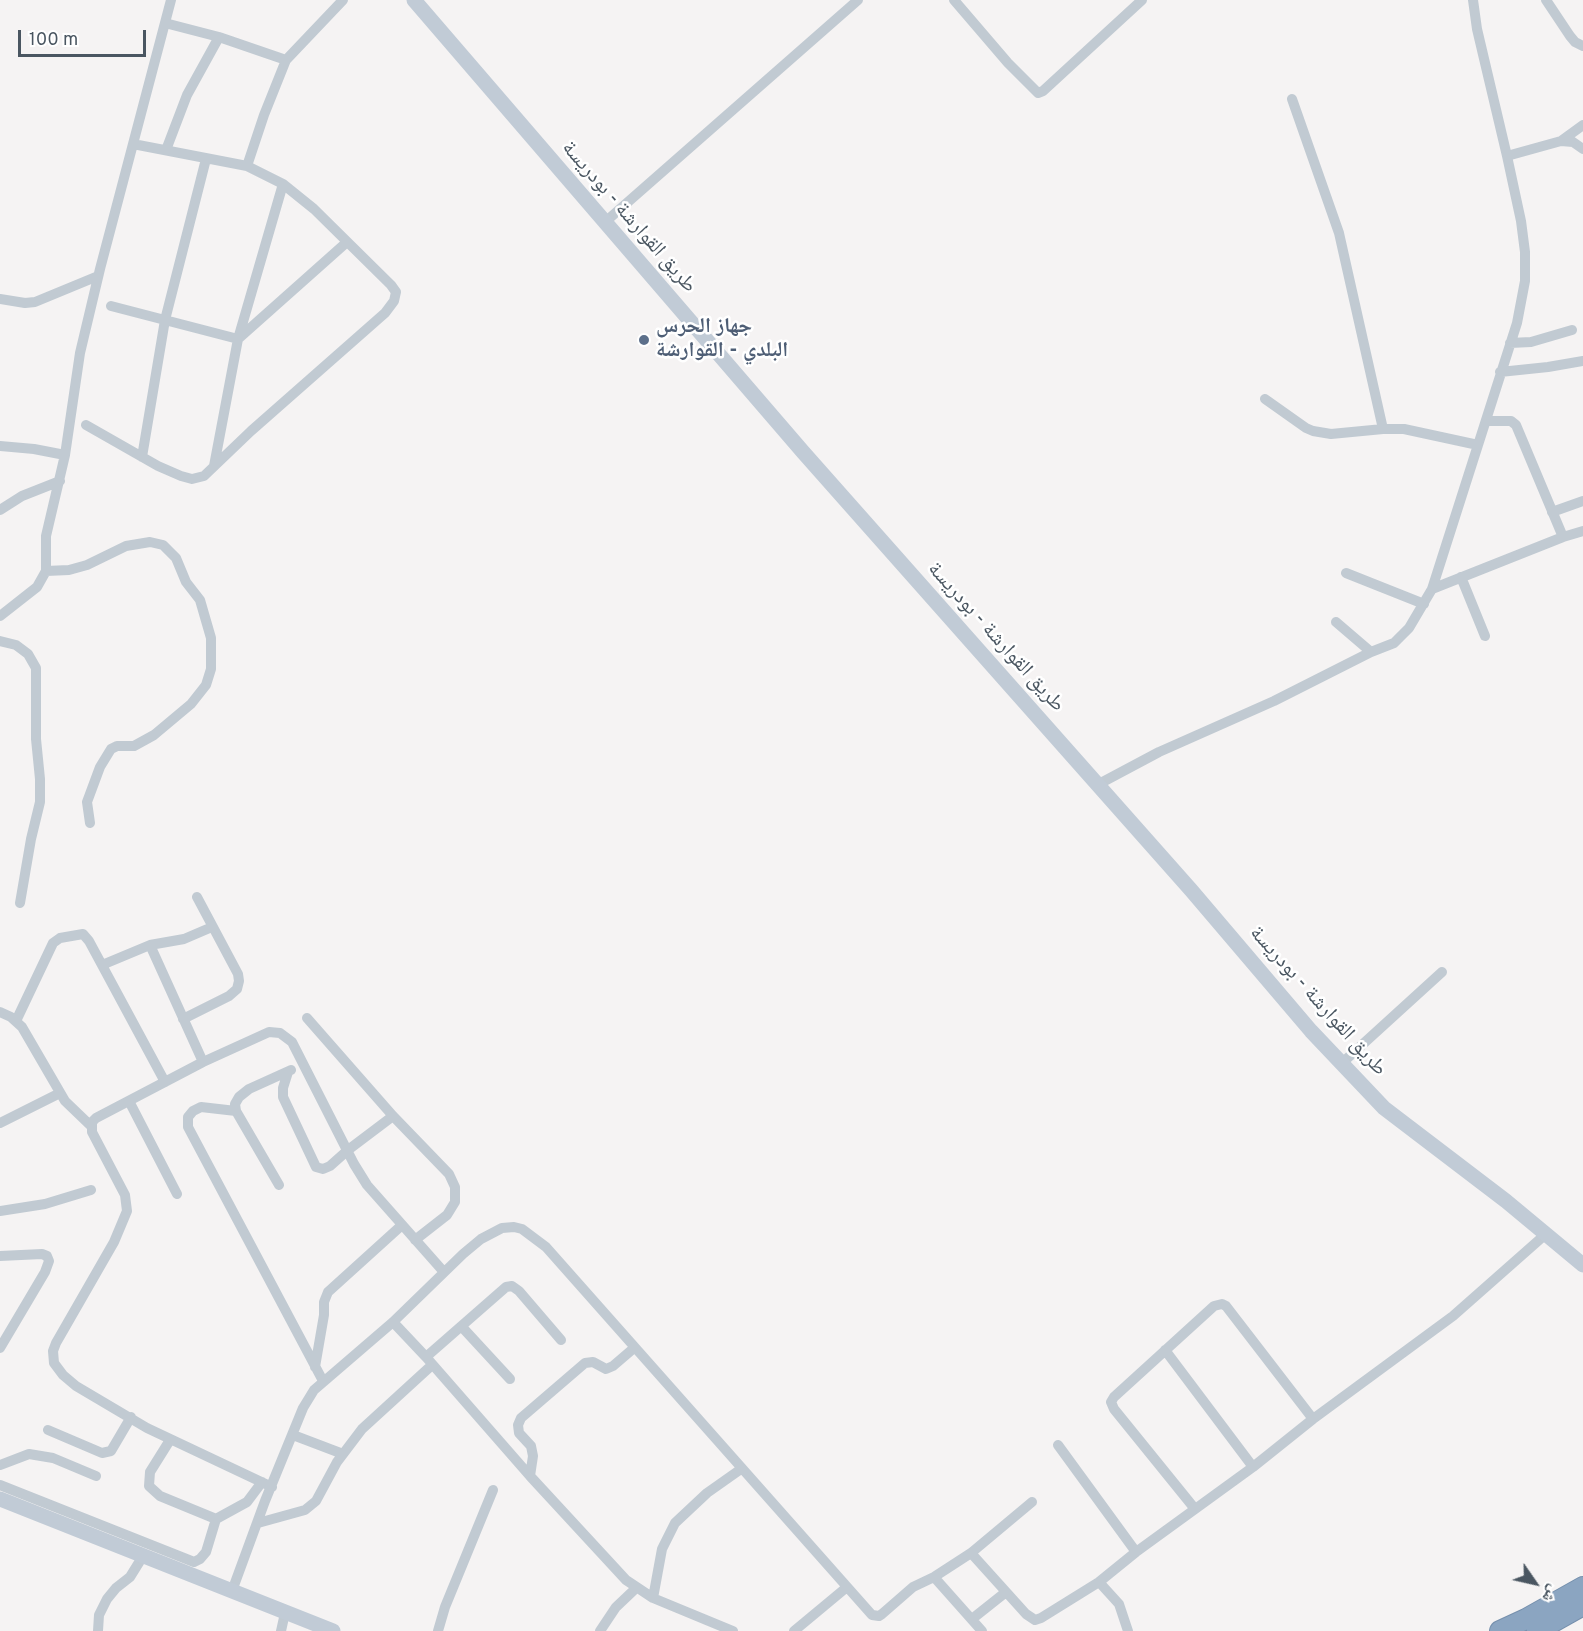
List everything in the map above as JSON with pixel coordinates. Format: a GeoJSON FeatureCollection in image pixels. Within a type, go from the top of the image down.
{"type":"FeatureCollection","features":[{"type":"Feature","properties":{"kind":"highway"},"geometry":{"type":"LineString","coordinates":[[1500,1631],[1583,1587]]}},
{"type":"Feature","properties":{"kind":"highway"},"geometry":{"type":"LineString","coordinates":[[1537,1631],[1583,1605]]}},
{"type":"Feature","properties":{"kind":"main road","name":"طريق القوارشة - بودريسة"},"geometry":{"type":"LineString","coordinates":[[414,0],[860,517],[1191,890],[1341,1064],[1384,1108],[1547,1233],[1583,1265]]}},
{"type":"Feature","properties":{"kind":"main road"},"geometry":{"type":"LineString","coordinates":[[0,1499],[72,1521],[143,1556],[333,1631]]}},
{"type":"Feature","properties":{"kind":"street"},"geometry":{"type":"LineString","coordinates":[[0,616],[37,587],[46,571],[46,536],[65,455],[80,353],[171,0]]}},
{"type":"Feature","properties":{"kind":"street"},"geometry":{"type":"LineString","coordinates":[[247,166],[286,60],[343,0]]}},
{"type":"Feature","properties":{"kind":"street"},"geometry":{"type":"LineString","coordinates":[[604,223],[858,0]]}},
{"type":"Feature","properties":{"kind":"street"},"geometry":{"type":"LineString","coordinates":[[954,0],[1008,63],[1038,93],[1053,83],[1142,0]]}},
{"type":"Feature","properties":{"kind":"street"},"geometry":{"type":"LineString","coordinates":[[1546,0],[1570,36],[1583,46]]}},
{"type":"Feature","properties":{"kind":"street"},"geometry":{"type":"LineString","coordinates":[[1097,785],[1159,752],[1274,701],[1371,652],[1394,643],[1409,628],[1432,589],[1517,323],[1525,281],[1525,252],[1507,156],[1477,28],[1475,1]]}},
{"type":"Feature","properties":{"kind":"street"},"geometry":{"type":"LineString","coordinates":[[165,23],[219,37],[286,60]]}},
{"type":"Feature","properties":{"kind":"street"},"geometry":{"type":"LineString","coordinates":[[166,150],[187,95],[219,37]]}},
{"type":"Feature","properties":{"kind":"street"},"geometry":{"type":"LineString","coordinates":[[1292,99],[1339,233],[1383,429]]}},
{"type":"Feature","properties":{"kind":"street"},"geometry":{"type":"LineString","coordinates":[[1561,141],[1582,123]]}},
{"type":"Feature","properties":{"kind":"street"},"geometry":{"type":"LineString","coordinates":[[1507,156],[1561,141],[1572,142],[1583,148]]}},
{"type":"Feature","properties":{"kind":"street"},"geometry":{"type":"LineString","coordinates":[[86,425],[181,476],[192,479],[204,476],[250,431],[385,313],[394,301],[396,292],[392,285],[314,209],[283,184],[247,166],[133,144]]}},
{"type":"Feature","properties":{"kind":"street"},"geometry":{"type":"LineString","coordinates":[[142,457],[165,320],[206,159]]}},
{"type":"Feature","properties":{"kind":"street"},"geometry":{"type":"LineString","coordinates":[[214,466],[238,339],[283,184]]}},
{"type":"Feature","properties":{"kind":"street"},"geometry":{"type":"LineString","coordinates":[[238,339],[347,242]]}},
{"type":"Feature","properties":{"kind":"street"},"geometry":{"type":"LineString","coordinates":[[0,299],[25,303],[35,302],[98,276]]}},
{"type":"Feature","properties":{"kind":"street"},"geometry":{"type":"LineString","coordinates":[[111,306],[238,339]]}},
{"type":"Feature","properties":{"kind":"street"},"geometry":{"type":"LineString","coordinates":[[1510,343],[1531,342],[1572,330]]}},
{"type":"Feature","properties":{"kind":"street"},"geometry":{"type":"LineString","coordinates":[[1500,372],[1583,361]]}},
{"type":"Feature","properties":{"kind":"street"},"geometry":{"type":"LineString","coordinates":[[1265,399],[1313,431],[1331,434],[1404,429],[1478,445]]}},
{"type":"Feature","properties":{"kind":"street"},"geometry":{"type":"LineString","coordinates":[[1487,422],[1511,421],[1516,425],[1563,537]]}},
{"type":"Feature","properties":{"kind":"street"},"geometry":{"type":"LineString","coordinates":[[0,446],[65,455]]}},
{"type":"Feature","properties":{"kind":"street"},"geometry":{"type":"LineString","coordinates":[[0,510],[22,496],[60,481]]}},
{"type":"Feature","properties":{"kind":"street"},"geometry":{"type":"LineString","coordinates":[[1552,512],[1583,501]]}},
{"type":"Feature","properties":{"kind":"street"},"geometry":{"type":"LineString","coordinates":[[1432,589],[1583,531]]}},
{"type":"Feature","properties":{"kind":"street"},"geometry":{"type":"LineString","coordinates":[[46,571],[69,570],[87,565],[126,546],[150,542],[163,545],[176,558],[186,582],[200,600],[211,638],[211,669],[206,685],[191,704],[154,735],[134,746],[117,746],[111,749],[100,767],[87,802],[90,823]]}},
{"type":"Feature","properties":{"kind":"street"},"geometry":{"type":"LineString","coordinates":[[1346,573],[1424,604]]}},
{"type":"Feature","properties":{"kind":"street"},"geometry":{"type":"LineString","coordinates":[[1461,577],[1485,636]]}},
{"type":"Feature","properties":{"kind":"street"},"geometry":{"type":"LineString","coordinates":[[1336,622],[1371,652]]}},
{"type":"Feature","properties":{"kind":"street"},"geometry":{"type":"LineString","coordinates":[[0,641],[16,645],[28,654],[36,668],[36,739],[40,802],[20,903]]}},
{"type":"Feature","properties":{"kind":"street"},"geometry":{"type":"LineString","coordinates":[[183,1019],[230,996],[237,989],[239,981],[238,974],[197,897]]}},
{"type":"Feature","properties":{"kind":"street"},"geometry":{"type":"LineString","coordinates":[[102,965],[150,945],[184,939],[213,927]]}},
{"type":"Feature","properties":{"kind":"street"},"geometry":{"type":"LineString","coordinates":[[16,1021],[56,939],[83,934],[165,1082]]}},
{"type":"Feature","properties":{"kind":"street"},"geometry":{"type":"LineString","coordinates":[[150,945],[203,1062]]}},
{"type":"Feature","properties":{"kind":"street"},"geometry":{"type":"LineString","coordinates":[[1341,1064],[1442,972]]}},
{"type":"Feature","properties":{"kind":"street"},"geometry":{"type":"LineString","coordinates":[[0,1012],[16,1021],[27,1035],[69,1107],[91,1126],[125,1196],[127,1211],[114,1242],[56,1343],[53,1357],[58,1368],[69,1380],[170,1440],[267,1485]]}},
{"type":"Feature","properties":{"kind":"street"},"geometry":{"type":"LineString","coordinates":[[307,1018],[393,1116],[449,1174],[455,1187],[455,1202],[447,1215],[415,1240]]}},
{"type":"Feature","properties":{"kind":"street"},"geometry":{"type":"LineString","coordinates":[[91,1126],[96,1118],[203,1062],[269,1032],[286,1036],[292,1042],[302,1065],[367,1185],[443,1271]]}},
{"type":"Feature","properties":{"kind":"street"},"geometry":{"type":"LineString","coordinates":[[279,1185],[236,1111],[235,1104],[239,1097],[249,1089],[302,1065]]}},
{"type":"Feature","properties":{"kind":"street"},"geometry":{"type":"LineString","coordinates":[[288,1072],[283,1096],[316,1167],[323,1169],[330,1166],[393,1116]]}},
{"type":"Feature","properties":{"kind":"street"},"geometry":{"type":"LineString","coordinates":[[0,1123],[60,1093]]}},
{"type":"Feature","properties":{"kind":"street"},"geometry":{"type":"LineString","coordinates":[[129,1101],[177,1194]]}},
{"type":"Feature","properties":{"kind":"street"},"geometry":{"type":"LineString","coordinates":[[236,1111],[201,1107],[193,1111],[189,1117],[188,1127],[322,1381]]}},
{"type":"Feature","properties":{"kind":"street"},"geometry":{"type":"LineString","coordinates":[[0,1211],[45,1204],[92,1190]]}},
{"type":"Feature","properties":{"kind":"street"},"geometry":{"type":"LineString","coordinates":[[315,1367],[324,1316],[324,1302],[328,1292],[402,1225]]}},
{"type":"Feature","properties":{"kind":"street"},"geometry":{"type":"LineString","coordinates":[[232,1591],[258,1523],[267,1485],[308,1398],[322,1381],[393,1322],[443,1271],[481,1239],[494,1231],[514,1227],[522,1229],[546,1247],[872,1615],[879,1616],[913,1587],[934,1577],[971,1553],[1032,1502]]}},
{"type":"Feature","properties":{"kind":"street"},"geometry":{"type":"LineString","coordinates":[[971,1553],[1026,1614],[1035,1620],[1048,1613],[1099,1582],[1462,1309],[1547,1233]]}},
{"type":"Feature","properties":{"kind":"street"},"geometry":{"type":"LineString","coordinates":[[0,1256],[42,1254],[47,1256],[49,1261],[45,1272],[0,1348]]}},
{"type":"Feature","properties":{"kind":"street"},"geometry":{"type":"LineString","coordinates":[[258,1523],[305,1510],[316,1501],[343,1454],[362,1429],[462,1326],[506,1287],[512,1286],[519,1291],[561,1340]]}},
{"type":"Feature","properties":{"kind":"street"},"geometry":{"type":"LineString","coordinates":[[1195,1509],[1113,1409],[1111,1402],[1164,1350],[1214,1306],[1222,1304],[1226,1306],[1313,1419]]}},
{"type":"Feature","properties":{"kind":"street"},"geometry":{"type":"LineString","coordinates":[[393,1322],[608,1562],[636,1588],[653,1598],[733,1631]]}},
{"type":"Feature","properties":{"kind":"street"},"geometry":{"type":"LineString","coordinates":[[462,1326],[510,1379]]}},
{"type":"Feature","properties":{"kind":"street"},"geometry":{"type":"LineString","coordinates":[[530,1476],[533,1456],[531,1446],[519,1433],[518,1425],[521,1418],[585,1363],[593,1362],[606,1369],[613,1366],[634,1348]]}},
{"type":"Feature","properties":{"kind":"street"},"geometry":{"type":"LineString","coordinates":[[1164,1350],[1252,1467]]}},
{"type":"Feature","properties":{"kind":"street"},"geometry":{"type":"LineString","coordinates":[[48,1430],[102,1453],[111,1451],[131,1417]]}},
{"type":"Feature","properties":{"kind":"street"},"geometry":{"type":"LineString","coordinates":[[293,1434],[343,1454]]}},
{"type":"Feature","properties":{"kind":"street"},"geometry":{"type":"LineString","coordinates":[[170,1440],[150,1472],[149,1486],[160,1496],[216,1519]]}},
{"type":"Feature","properties":{"kind":"street"},"geometry":{"type":"LineString","coordinates":[[1058,1446],[1136,1552]]}},
{"type":"Feature","properties":{"kind":"street"},"geometry":{"type":"LineString","coordinates":[[0,1465],[29,1454],[53,1458],[96,1476]]}},
{"type":"Feature","properties":{"kind":"street"},"geometry":{"type":"LineString","coordinates":[[653,1598],[662,1549],[675,1523],[707,1493],[741,1469]]}},
{"type":"Feature","properties":{"kind":"street"},"geometry":{"type":"LineString","coordinates":[[0,1485],[72,1521],[194,1562],[206,1552],[216,1519],[247,1502],[267,1485]]}},
{"type":"Feature","properties":{"kind":"street"},"geometry":{"type":"LineString","coordinates":[[438,1631],[445,1607],[493,1490]]}},
{"type":"Feature","properties":{"kind":"street"},"geometry":{"type":"LineString","coordinates":[[98,1631],[99,1615],[107,1599],[130,1577],[143,1556]]}},
{"type":"Feature","properties":{"kind":"street"},"geometry":{"type":"LineString","coordinates":[[934,1577],[982,1631]]}},
{"type":"Feature","properties":{"kind":"street"},"geometry":{"type":"LineString","coordinates":[[1099,1582],[1119,1604],[1128,1631]]}},
{"type":"Feature","properties":{"kind":"street"},"geometry":{"type":"LineString","coordinates":[[794,1631],[847,1587]]}},
{"type":"Feature","properties":{"kind":"street"},"geometry":{"type":"LineString","coordinates":[[600,1631],[616,1607],[636,1588]]}},
{"type":"Feature","properties":{"kind":"street"},"geometry":{"type":"LineString","coordinates":[[972,1619],[1006,1592]]}},
{"type":"Feature","properties":{"kind":"street"},"geometry":{"type":"LineString","coordinates":[[281,1631],[285,1613]]}},
{"type":"Feature","properties":{"kind":"place","name":"جهاز الحرس البلدي - القوارشة"},"geometry":{"type":"Point","coordinates":[644,340]}}]}
